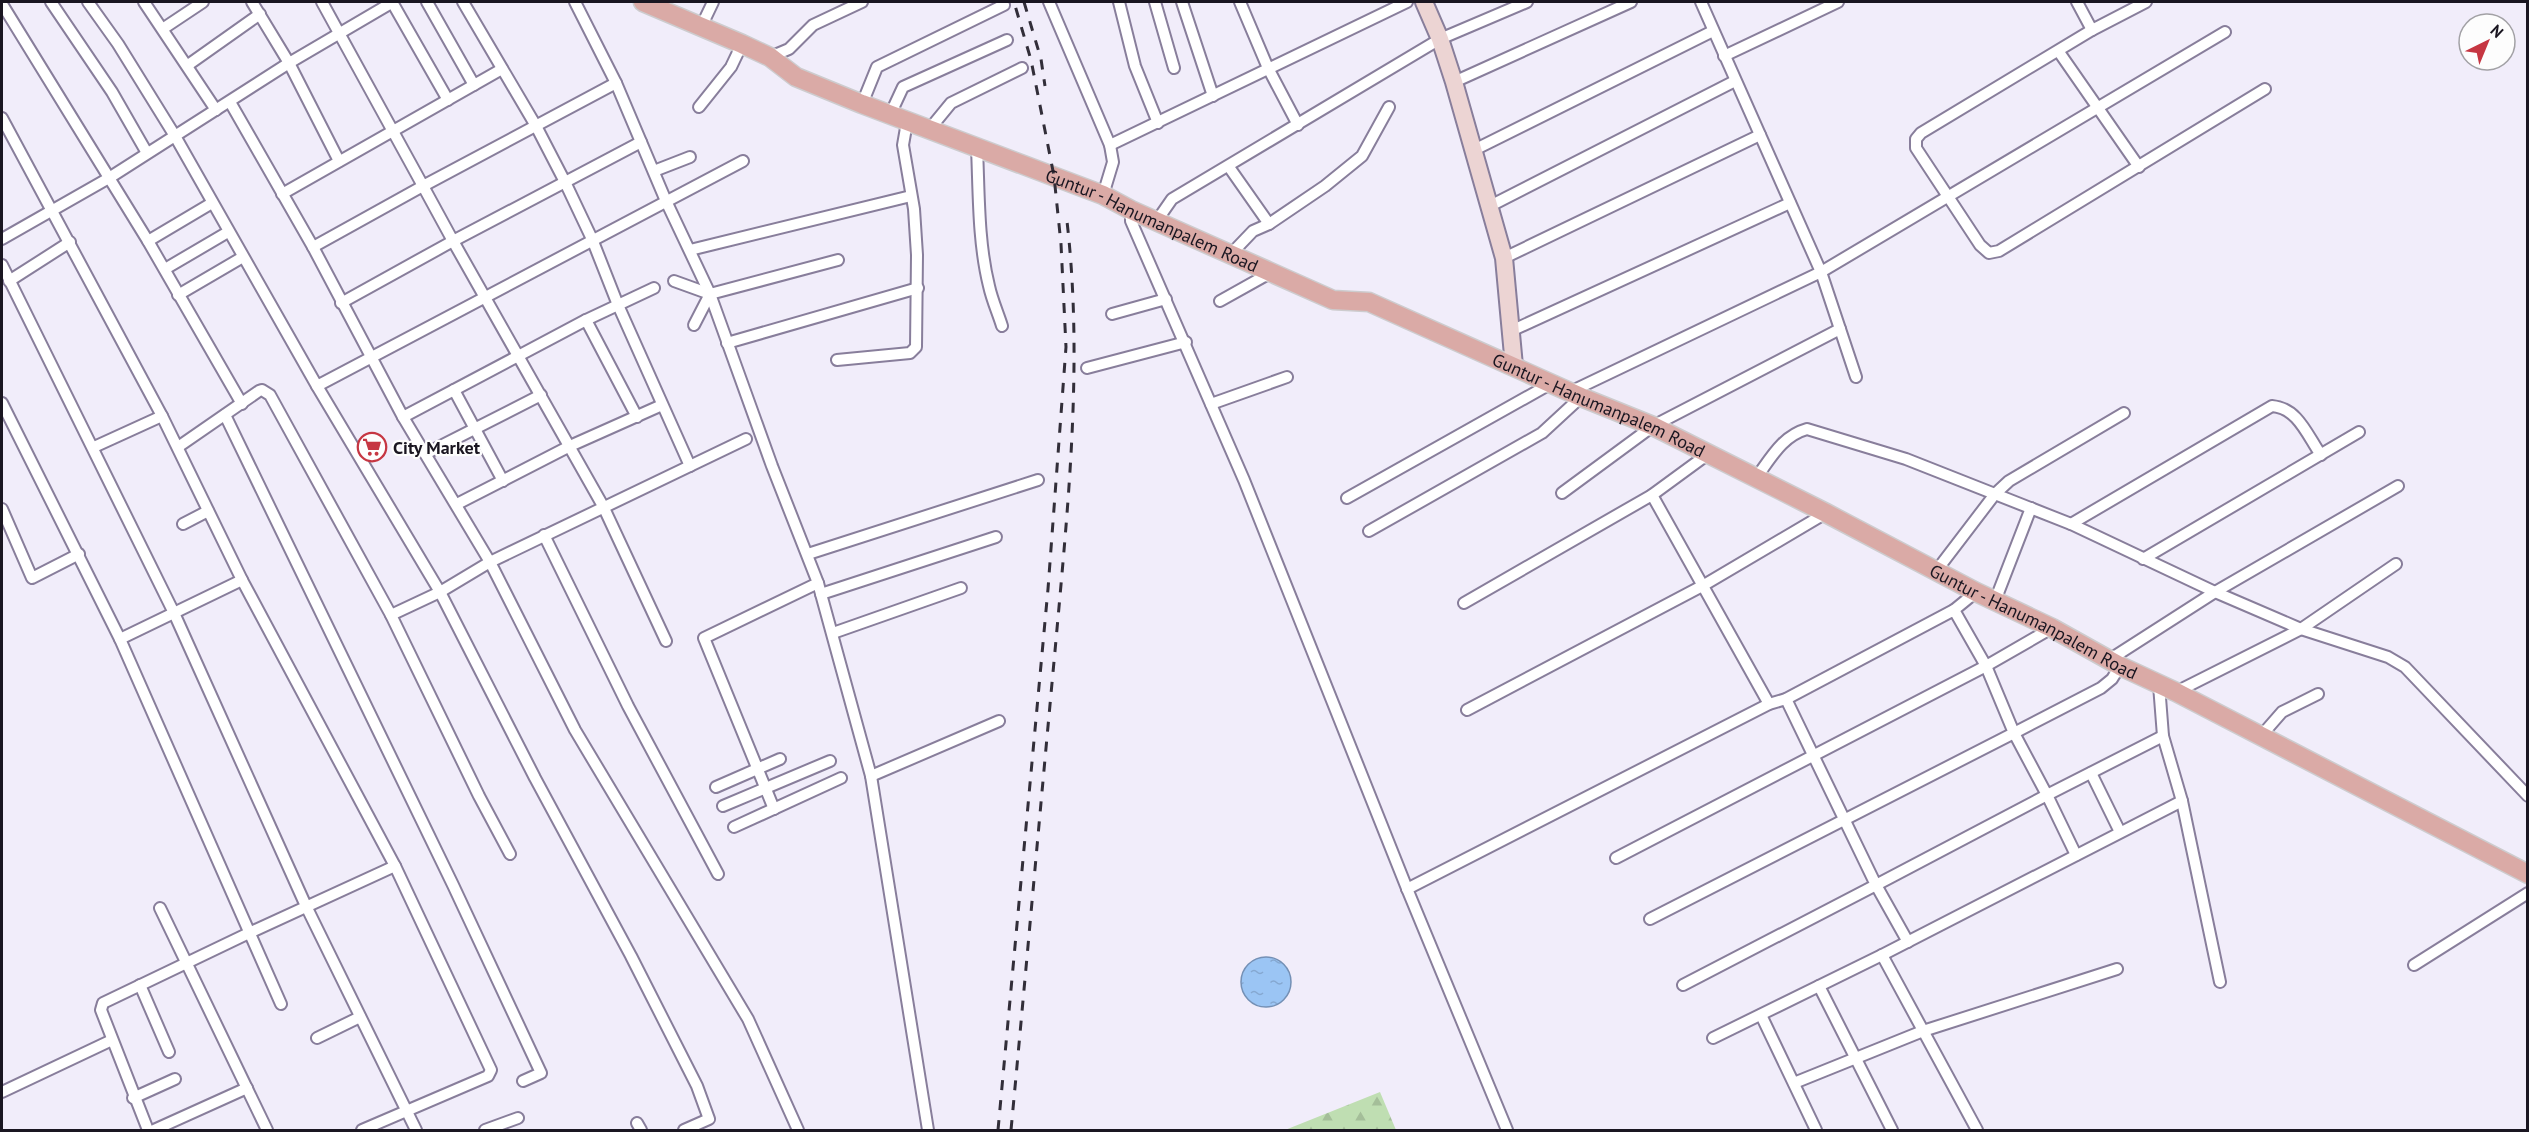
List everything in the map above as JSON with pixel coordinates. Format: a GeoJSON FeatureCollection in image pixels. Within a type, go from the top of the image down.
{"type":"FeatureCollection","features":[{"type":"Feature","properties":{"kind":"main road","name":"Guntur - Hanumanpalem Road"},"geometry":{"type":"LineString","coordinates":[[643,2],[702,25],[770,57],[796,77],[927,130],[1103,195],[1156,222],[1333,300],[1369,302],[1575,395],[1653,426],[1976,592],[2052,628],[2114,663],[2528,874]]}},
{"type":"Feature","properties":{"kind":"street"},"geometry":{"type":"LineString","coordinates":[[51,2],[112,92],[147,153]]}},
{"type":"Feature","properties":{"kind":"street"},"geometry":{"type":"LineString","coordinates":[[88,2],[118,44],[175,136],[317,386],[440,591],[697,1086],[708,1119],[684,1131]]}},
{"type":"Feature","properties":{"kind":"street"},"geometry":{"type":"LineString","coordinates":[[144,2],[164,28],[216,110]]}},
{"type":"Feature","properties":{"kind":"street"},"geometry":{"type":"LineString","coordinates":[[164,28],[203,2]]}},
{"type":"Feature","properties":{"kind":"street"},"geometry":{"type":"LineString","coordinates":[[252,2],[289,63],[339,160]]}},
{"type":"Feature","properties":{"kind":"street"},"geometry":{"type":"LineString","coordinates":[[322,2],[391,131],[603,506],[666,641]]}},
{"type":"Feature","properties":{"kind":"street"},"geometry":{"type":"LineString","coordinates":[[2,237],[109,178],[289,63],[392,2],[448,100]]}},
{"type":"Feature","properties":{"kind":"street"},"geometry":{"type":"LineString","coordinates":[[427,2],[474,85]]}},
{"type":"Feature","properties":{"kind":"street"},"geometry":{"type":"LineString","coordinates":[[463,2],[536,126],[565,182],[690,466]]}},
{"type":"Feature","properties":{"kind":"street"},"geometry":{"type":"LineString","coordinates":[[575,2],[616,83],[666,201],[710,294],[772,466],[820,589],[871,776],[928,1131]]}},
{"type":"Feature","properties":{"kind":"street"},"geometry":{"type":"LineString","coordinates":[[702,25],[713,2]]}},
{"type":"Feature","properties":{"kind":"street"},"geometry":{"type":"LineString","coordinates":[[770,57],[789,50],[813,25],[862,2]]}},
{"type":"Feature","properties":{"kind":"street"},"geometry":{"type":"LineString","coordinates":[[862,104],[877,67],[1004,5],[1003,2]]}},
{"type":"Feature","properties":{"kind":"street"},"geometry":{"type":"LineString","coordinates":[[1049,2],[1110,145],[1113,162],[1103,195]]}},
{"type":"Feature","properties":{"kind":"street"},"geometry":{"type":"LineString","coordinates":[[1119,2],[1135,66],[1158,123]]}},
{"type":"Feature","properties":{"kind":"street"},"geometry":{"type":"LineString","coordinates":[[1155,2],[1174,68]]}},
{"type":"Feature","properties":{"kind":"street"},"geometry":{"type":"LineString","coordinates":[[1182,2],[1213,96]]}},
{"type":"Feature","properties":{"kind":"street"},"geometry":{"type":"LineString","coordinates":[[1254,2],[1241,4],[1268,68],[1298,125]]}},
{"type":"Feature","properties":{"kind":"street"},"geometry":{"type":"LineString","coordinates":[[1110,145],[1407,2]]}},
{"type":"Feature","properties":{"kind":"street"},"geometry":{"type":"LineString","coordinates":[[1424,2],[1440,39],[1454,82],[1504,258],[1514,366]]}},
{"type":"Feature","properties":{"kind":"street"},"geometry":{"type":"LineString","coordinates":[[1156,222],[1172,199],[1440,39],[1527,2]]}},
{"type":"Feature","properties":{"kind":"street"},"geometry":{"type":"LineString","coordinates":[[1454,82],[1631,2]]}},
{"type":"Feature","properties":{"kind":"street"},"geometry":{"type":"LineString","coordinates":[[1701,2],[1821,273],[1857,377]]}},
{"type":"Feature","properties":{"kind":"street"},"geometry":{"type":"LineString","coordinates":[[1724,56],[1838,2]]}},
{"type":"Feature","properties":{"kind":"street"},"geometry":{"type":"LineString","coordinates":[[2077,2],[2092,30]]}},
{"type":"Feature","properties":{"kind":"street"},"geometry":{"type":"LineString","coordinates":[[2143,2],[2092,30],[2059,52],[1921,133],[1916,139],[1916,148],[1980,245],[1989,253],[1999,251],[2265,89]]}},
{"type":"Feature","properties":{"kind":"street"},"geometry":{"type":"LineString","coordinates":[[2,4],[165,269],[242,404]]}},
{"type":"Feature","properties":{"kind":"street"},"geometry":{"type":"LineString","coordinates":[[188,65],[260,14]]}},
{"type":"Feature","properties":{"kind":"street"},"geometry":{"type":"LineString","coordinates":[[1474,150],[1713,31]]}},
{"type":"Feature","properties":{"kind":"street"},"geometry":{"type":"LineString","coordinates":[[1369,531],[1542,433],[1556,423],[1575,395],[1821,273],[2225,32]]}},
{"type":"Feature","properties":{"kind":"street"},"geometry":{"type":"LineString","coordinates":[[837,360],[913,352],[917,344],[918,288],[915,219],[899,118],[903,87],[1007,40]]}},
{"type":"Feature","properties":{"kind":"street"},"geometry":{"type":"LineString","coordinates":[[699,107],[731,67],[742,44]]}},
{"type":"Feature","properties":{"kind":"street"},"geometry":{"type":"LineString","coordinates":[[2059,52],[2139,167]]}},
{"type":"Feature","properties":{"kind":"street"},"geometry":{"type":"LineString","coordinates":[[927,130],[951,103],[1022,68]]}},
{"type":"Feature","properties":{"kind":"street"},"geometry":{"type":"LineString","coordinates":[[282,194],[502,69]]}},
{"type":"Feature","properties":{"kind":"street"},"geometry":{"type":"LineString","coordinates":[[1490,206],[1735,81]]}},
{"type":"Feature","properties":{"kind":"street"},"geometry":{"type":"LineString","coordinates":[[313,247],[616,83]]}},
{"type":"Feature","properties":{"kind":"street"},"geometry":{"type":"LineString","coordinates":[[230,102],[313,247],[403,417],[427,453],[490,562],[575,730],[748,1020],[798,1131]]}},
{"type":"Feature","properties":{"kind":"street"},"geometry":{"type":"LineString","coordinates":[[1231,254],[1253,231],[1269,224],[1325,186],[1362,156],[1389,107]]}},
{"type":"Feature","properties":{"kind":"street"},"geometry":{"type":"LineString","coordinates":[[2,118],[162,416],[242,580],[395,866],[491,1072],[488,1076],[362,1131]]}},
{"type":"Feature","properties":{"kind":"street"},"geometry":{"type":"LineString","coordinates":[[1504,258],[1760,135]]}},
{"type":"Feature","properties":{"kind":"street"},"geometry":{"type":"LineString","coordinates":[[341,303],[641,142]]}},
{"type":"Feature","properties":{"kind":"street"},"geometry":{"type":"LineString","coordinates":[[978,148],[980,219],[986,270],[1002,326]]}},
{"type":"Feature","properties":{"kind":"street"},"geometry":{"type":"LineString","coordinates":[[654,171],[690,158]]}},
{"type":"Feature","properties":{"kind":"street"},"geometry":{"type":"LineString","coordinates":[[317,386],[743,161]]}},
{"type":"Feature","properties":{"kind":"street"},"geometry":{"type":"LineString","coordinates":[[1229,167],[1269,224]]}},
{"type":"Feature","properties":{"kind":"street"},"geometry":{"type":"LineString","coordinates":[[690,250],[911,196]]}},
{"type":"Feature","properties":{"kind":"street"},"geometry":{"type":"LineString","coordinates":[[148,241],[212,203]]}},
{"type":"Feature","properties":{"kind":"street"},"geometry":{"type":"LineString","coordinates":[[1511,330],[1790,203]]}},
{"type":"Feature","properties":{"kind":"street"},"geometry":{"type":"LineString","coordinates":[[1131,210],[1131,221],[1186,342],[1507,1131]]}},
{"type":"Feature","properties":{"kind":"street"},"geometry":{"type":"LineString","coordinates":[[165,269],[228,232]]}},
{"type":"Feature","properties":{"kind":"street"},"geometry":{"type":"LineString","coordinates":[[9,281],[70,242]]}},
{"type":"Feature","properties":{"kind":"street"},"geometry":{"type":"LineString","coordinates":[[178,295],[243,257]]}},
{"type":"Feature","properties":{"kind":"street"},"geometry":{"type":"LineString","coordinates":[[674,281],[710,294],[838,260]]}},
{"type":"Feature","properties":{"kind":"street"},"geometry":{"type":"LineString","coordinates":[[2,265],[94,447],[174,613],[306,906],[416,1131]]}},
{"type":"Feature","properties":{"kind":"street"},"geometry":{"type":"LineString","coordinates":[[1220,301],[1270,273]]}},
{"type":"Feature","properties":{"kind":"street"},"geometry":{"type":"LineString","coordinates":[[403,417],[586,320],[654,288]]}},
{"type":"Feature","properties":{"kind":"street"},"geometry":{"type":"LineString","coordinates":[[727,343],[918,288]]}},
{"type":"Feature","properties":{"kind":"street"},"geometry":{"type":"LineString","coordinates":[[694,325],[710,294]]}},
{"type":"Feature","properties":{"kind":"street"},"geometry":{"type":"LineString","coordinates":[[1112,314],[1166,299]]}},
{"type":"Feature","properties":{"kind":"street"},"geometry":{"type":"LineString","coordinates":[[586,320],[637,417]]}},
{"type":"Feature","properties":{"kind":"street"},"geometry":{"type":"LineString","coordinates":[[1562,494],[1653,426],[1840,329]]}},
{"type":"Feature","properties":{"kind":"street"},"geometry":{"type":"LineString","coordinates":[[1087,368],[1186,342]]}},
{"type":"Feature","properties":{"kind":"street"},"geometry":{"type":"LineString","coordinates":[[1211,404],[1287,378]]}},
{"type":"Feature","properties":{"kind":"street"},"geometry":{"type":"LineString","coordinates":[[1347,498],[1552,383]]}},
{"type":"Feature","properties":{"kind":"street"},"geometry":{"type":"LineString","coordinates":[[178,447],[262,390],[274,401],[391,615],[479,796],[510,854]]}},
{"type":"Feature","properties":{"kind":"street"},"geometry":{"type":"LineString","coordinates":[[454,390],[503,482]]}},
{"type":"Feature","properties":{"kind":"street"},"geometry":{"type":"LineString","coordinates":[[427,453],[541,395]]}},
{"type":"Feature","properties":{"kind":"street"},"geometry":{"type":"LineString","coordinates":[[2,403],[120,639],[281,1004]]}},
{"type":"Feature","properties":{"kind":"street"},"geometry":{"type":"LineString","coordinates":[[457,504],[570,446],[662,405]]}},
{"type":"Feature","properties":{"kind":"street"},"geometry":{"type":"LineString","coordinates":[[2071,524],[2272,406],[2283,407],[2294,414],[2320,455]]}},
{"type":"Feature","properties":{"kind":"street"},"geometry":{"type":"LineString","coordinates":[[1937,570],[1995,494],[2024,470],[2124,413]]}},
{"type":"Feature","properties":{"kind":"street"},"geometry":{"type":"LineString","coordinates":[[225,415],[541,1072],[523,1081]]}},
{"type":"Feature","properties":{"kind":"street"},"geometry":{"type":"LineString","coordinates":[[94,447],[162,416]]}},
{"type":"Feature","properties":{"kind":"street"},"geometry":{"type":"LineString","coordinates":[[1756,478],[1793,432],[1807,429],[1906,459],[2071,524],[2215,592],[2301,629],[2388,657],[2405,667],[2528,796]]}},
{"type":"Feature","properties":{"kind":"street"},"geometry":{"type":"LineString","coordinates":[[2144,559],[2359,432]]}},
{"type":"Feature","properties":{"kind":"street"},"geometry":{"type":"LineString","coordinates":[[391,615],[544,535],[746,440]]}},
{"type":"Feature","properties":{"kind":"street"},"geometry":{"type":"LineString","coordinates":[[1464,603],[1652,495],[1708,454]]}},
{"type":"Feature","properties":{"kind":"street"},"geometry":{"type":"LineString","coordinates":[[808,554],[1038,480]]}},
{"type":"Feature","properties":{"kind":"street"},"geometry":{"type":"LineString","coordinates":[[1650,919],[2101,688],[2112,679],[2114,663],[2215,592],[2398,486]]}},
{"type":"Feature","properties":{"kind":"street"},"geometry":{"type":"LineString","coordinates":[[1652,495],[1769,704]]}},
{"type":"Feature","properties":{"kind":"street"},"geometry":{"type":"LineString","coordinates":[[1995,601],[2031,508]]}},
{"type":"Feature","properties":{"kind":"street"},"geometry":{"type":"LineString","coordinates":[[2,509],[32,578],[79,554]]}},
{"type":"Feature","properties":{"kind":"street"},"geometry":{"type":"LineString","coordinates":[[183,524],[208,511]]}},
{"type":"Feature","properties":{"kind":"street"},"geometry":{"type":"LineString","coordinates":[[1467,710],[1704,585],[1826,513]]}},
{"type":"Feature","properties":{"kind":"street"},"geometry":{"type":"LineString","coordinates":[[544,535],[628,706],[718,874]]}},
{"type":"Feature","properties":{"kind":"street"},"geometry":{"type":"LineString","coordinates":[[774,809],[704,638],[820,589],[996,537]]}},
{"type":"Feature","properties":{"kind":"street"},"geometry":{"type":"LineString","coordinates":[[2220,982],[2181,801],[2163,736],[2168,689],[2301,629],[2396,564]]}},
{"type":"Feature","properties":{"kind":"street"},"geometry":{"type":"LineString","coordinates":[[120,639],[242,580]]}},
{"type":"Feature","properties":{"kind":"street"},"geometry":{"type":"LineString","coordinates":[[833,633],[961,588]]}},
{"type":"Feature","properties":{"kind":"street"},"geometry":{"type":"LineString","coordinates":[[1407,889],[1769,704],[1786,699],[1954,610],[1976,592]]}},
{"type":"Feature","properties":{"kind":"street"},"geometry":{"type":"LineString","coordinates":[[1954,610],[1986,666],[2014,733],[2076,855]]}},
{"type":"Feature","properties":{"kind":"street"},"geometry":{"type":"LineString","coordinates":[[1616,858],[1986,666],[2052,628]]}},
{"type":"Feature","properties":{"kind":"street"},"geometry":{"type":"LineString","coordinates":[[2261,736],[2282,712],[2318,694]]}},
{"type":"Feature","properties":{"kind":"street"},"geometry":{"type":"LineString","coordinates":[[1786,699],[1812,757],[1876,885],[1908,942]]}},
{"type":"Feature","properties":{"kind":"street"},"geometry":{"type":"LineString","coordinates":[[871,776],[999,721]]}},
{"type":"Feature","properties":{"kind":"street"},"geometry":{"type":"LineString","coordinates":[[1683,985],[2163,736]]}},
{"type":"Feature","properties":{"kind":"street"},"geometry":{"type":"LineString","coordinates":[[716,787],[780,759]]}},
{"type":"Feature","properties":{"kind":"street"},"geometry":{"type":"LineString","coordinates":[[723,806],[830,761]]}},
{"type":"Feature","properties":{"kind":"street"},"geometry":{"type":"LineString","coordinates":[[2091,773],[2120,832]]}},
{"type":"Feature","properties":{"kind":"street"},"geometry":{"type":"LineString","coordinates":[[734,827],[841,778]]}},
{"type":"Feature","properties":{"kind":"street"},"geometry":{"type":"LineString","coordinates":[[1713,1038],[1882,956],[2181,801]]}},
{"type":"Feature","properties":{"kind":"street"},"geometry":{"type":"LineString","coordinates":[[148,1131],[133,1098],[101,1006],[106,1001],[395,866]]}},
{"type":"Feature","properties":{"kind":"street"},"geometry":{"type":"LineString","coordinates":[[2414,965],[2528,893]]}},
{"type":"Feature","properties":{"kind":"street"},"geometry":{"type":"LineString","coordinates":[[160,908],[247,1088],[264,1130]]}},
{"type":"Feature","properties":{"kind":"street"},"geometry":{"type":"LineString","coordinates":[[1882,956],[1977,1131]]}},
{"type":"Feature","properties":{"kind":"street"},"geometry":{"type":"LineString","coordinates":[[1794,1083],[1923,1031],[2117,969]]}},
{"type":"Feature","properties":{"kind":"street"},"geometry":{"type":"LineString","coordinates":[[140,985],[169,1052]]}},
{"type":"Feature","properties":{"kind":"street"},"geometry":{"type":"LineString","coordinates":[[1819,986],[1892,1131]]}},
{"type":"Feature","properties":{"kind":"street"},"geometry":{"type":"LineString","coordinates":[[1761,1015],[1816,1131]]}},
{"type":"Feature","properties":{"kind":"street"},"geometry":{"type":"LineString","coordinates":[[317,1038],[360,1017]]}},
{"type":"Feature","properties":{"kind":"street"},"geometry":{"type":"LineString","coordinates":[[2,1092],[112,1040]]}},
{"type":"Feature","properties":{"kind":"street"},"geometry":{"type":"LineString","coordinates":[[133,1098],[175,1079]]}},
{"type":"Feature","properties":{"kind":"street"},"geometry":{"type":"LineString","coordinates":[[154,1131],[247,1088]]}},
{"type":"Feature","properties":{"kind":"street"},"geometry":{"type":"LineString","coordinates":[[486,1131],[518,1118]]}},
{"type":"Feature","properties":{"kind":"green space"},"geometry":{"type":"Polygon","coordinates":[[[1380,1092],[1396,1130],[1285,1130],[1380,1092]]]}},
{"type":"Feature","properties":{"kind":"water"},"geometry":{"type":"Polygon","coordinates":[[[1266,957],[1284,964],[1291,982],[1284,1000],[1266,1007],[1248,1000],[1241,982],[1248,964],[1266,957]]]}},
{"type":"Feature","properties":{"kind":"railway"},"geometry":{"type":"LineString","coordinates":[[998,1130],[1048,589],[1066,347],[1061,244],[1054,176],[1031,60],[1014,2]]}},
{"type":"Feature","properties":{"kind":"railway"},"geometry":{"type":"LineString","coordinates":[[1024,2],[1041,59],[1045,86]]}},
{"type":"Feature","properties":{"kind":"railway"},"geometry":{"type":"LineString","coordinates":[[1011,1130],[1069,487],[1074,322],[1066,213]]}},
{"type":"Feature","properties":{"kind":"place","name":"City Market"},"geometry":{"type":"Point","coordinates":[372,447]}}]}
